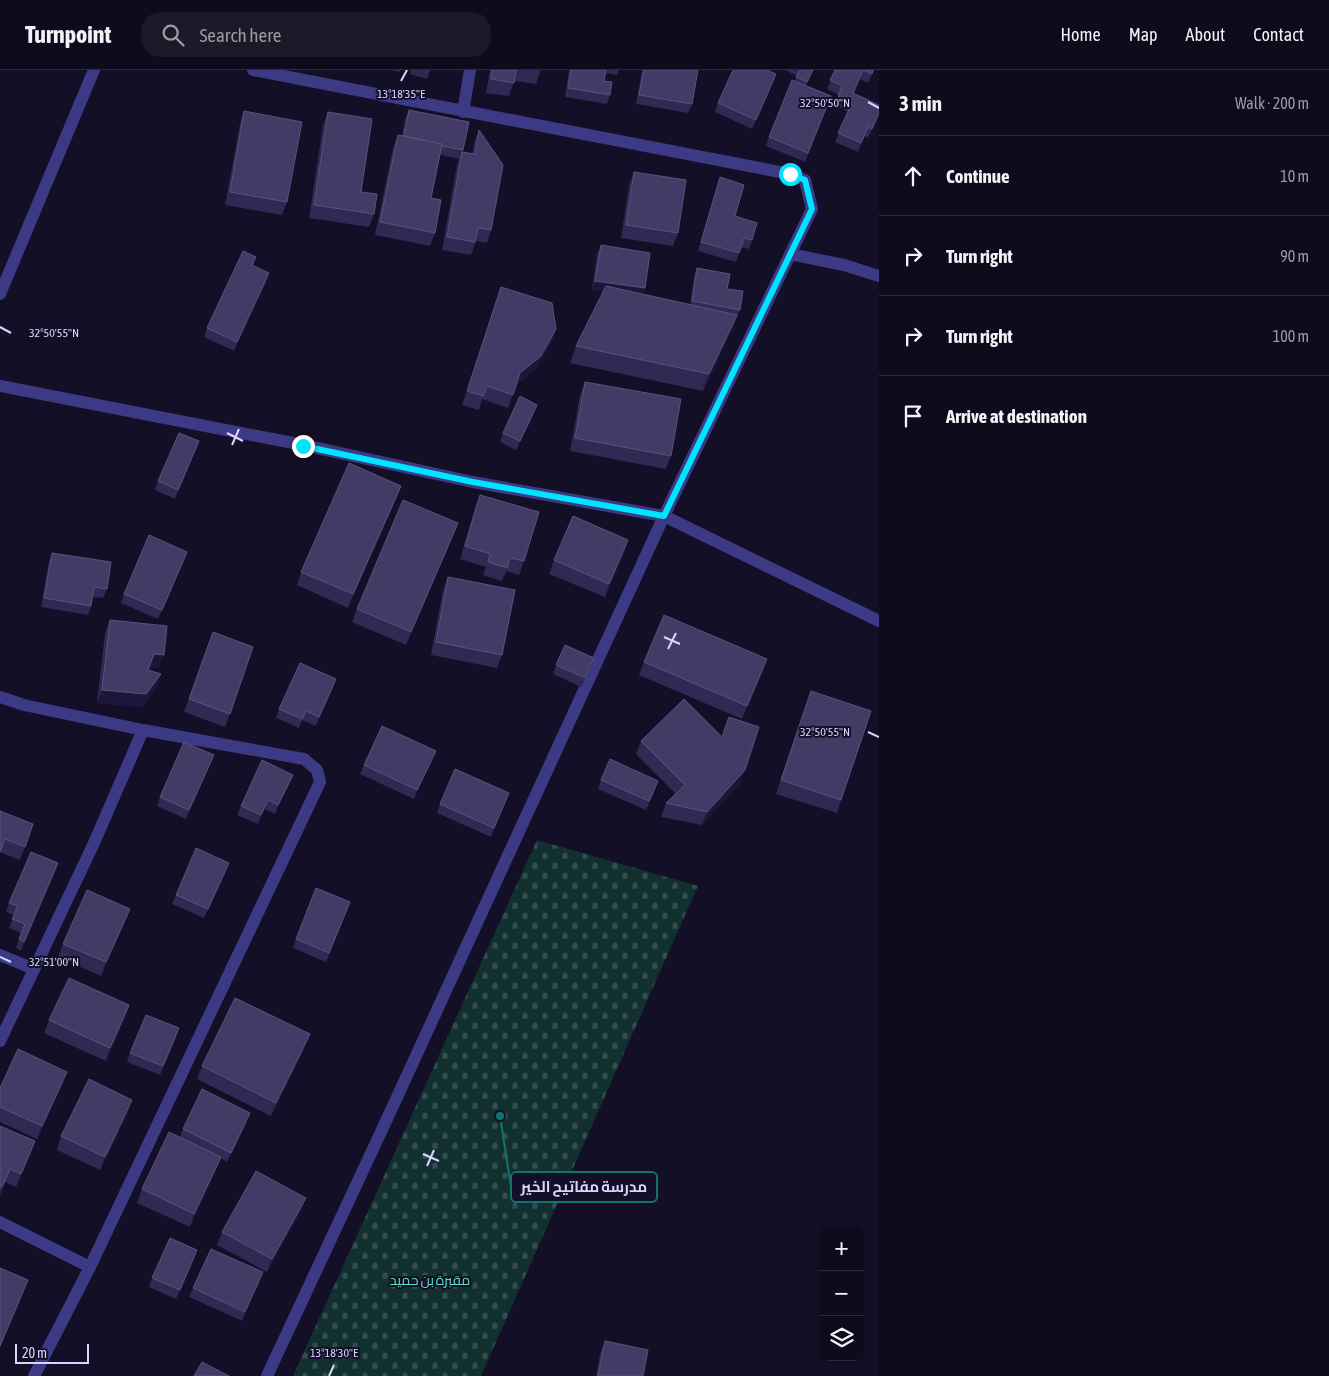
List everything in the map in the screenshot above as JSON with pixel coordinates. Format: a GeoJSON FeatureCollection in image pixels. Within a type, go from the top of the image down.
{"type":"FeatureCollection","features":[{"type":"Feature","properties":{"kind":"street"},"geometry":{"type":"LineString","coordinates":[[0,294],[94,70]]}},
{"type":"Feature","properties":{"kind":"street"},"geometry":{"type":"LineString","coordinates":[[252,70],[790,174],[805,180],[812,209],[664,516],[267,1376]]}},
{"type":"Feature","properties":{"kind":"street"},"geometry":{"type":"LineString","coordinates":[[463,112],[470,70]]}},
{"type":"Feature","properties":{"kind":"street"},"geometry":{"type":"LineString","coordinates":[[790,254],[844,265],[879,276]]}},
{"type":"Feature","properties":{"kind":"street"},"geometry":{"type":"LineString","coordinates":[[0,386],[473,482],[664,516],[879,622]]}},
{"type":"Feature","properties":{"kind":"street"},"geometry":{"type":"LineString","coordinates":[[0,697],[24,705],[143,730],[304,759],[317,770],[320,782],[90,1267],[34,1376]]}},
{"type":"Feature","properties":{"kind":"street"},"geometry":{"type":"LineString","coordinates":[[0,1041],[94,843],[143,730]]}},
{"type":"Feature","properties":{"kind":"street"},"geometry":{"type":"LineString","coordinates":[[0,955],[34,969]]}},
{"type":"Feature","properties":{"kind":"street"},"geometry":{"type":"LineString","coordinates":[[0,1222],[90,1267]]}},
{"type":"Feature","properties":{"kind":"green space","name":"مقبرة بن حميد"},"geometry":{"type":"Polygon","coordinates":[[[537,840],[698,886],[481,1376],[293,1376],[537,840]]]}},
{"type":"Feature","properties":{"kind":"building"},"geometry":{"type":"Polygon","coordinates":[[[492,70],[516,70],[514,83],[491,79],[492,70]]]}},
{"type":"Feature","properties":{"kind":"building"},"geometry":{"type":"Polygon","coordinates":[[[571,70],[606,70],[604,81],[612,82],[610,95],[568,88],[571,70]]]}},
{"type":"Feature","properties":{"kind":"building"},"geometry":{"type":"Polygon","coordinates":[[[644,70],[698,70],[692,104],[639,95],[644,70]]]}},
{"type":"Feature","properties":{"kind":"building"},"geometry":{"type":"Polygon","coordinates":[[[733,70],[767,70],[776,74],[756,120],[718,103],[733,70]]]}},
{"type":"Feature","properties":{"kind":"building"},"geometry":{"type":"Polygon","coordinates":[[[800,70],[813,70],[807,82],[796,77],[800,70]]]}},
{"type":"Feature","properties":{"kind":"building"},"geometry":{"type":"Polygon","coordinates":[[[835,70],[863,70],[853,93],[879,105],[879,113],[872,129],[868,127],[861,143],[838,133],[852,103],[838,96],[842,86],[830,80],[835,70]]]}},
{"type":"Feature","properties":{"kind":"building"},"geometry":{"type":"Polygon","coordinates":[[[864,70],[873,70],[872,74],[864,70]]]}},
{"type":"Feature","properties":{"kind":"building"},"geometry":{"type":"Polygon","coordinates":[[[792,80],[831,96],[808,153],[769,137],[792,80]]]}},
{"type":"Feature","properties":{"kind":"building"},"geometry":{"type":"Polygon","coordinates":[[[409,110],[469,122],[463,150],[404,136],[409,110]]]}},
{"type":"Feature","properties":{"kind":"building"},"geometry":{"type":"Polygon","coordinates":[[[244,111],[302,122],[287,202],[230,192],[244,111]]]}},
{"type":"Feature","properties":{"kind":"building"},"geometry":{"type":"Polygon","coordinates":[[[328,112],[372,119],[361,192],[377,194],[374,214],[314,205],[328,112]]]}},
{"type":"Feature","properties":{"kind":"building"},"geometry":{"type":"Polygon","coordinates":[[[479,130],[503,165],[491,230],[478,228],[475,242],[447,237],[462,152],[475,154],[479,130]]]}},
{"type":"Feature","properties":{"kind":"building"},"geometry":{"type":"Polygon","coordinates":[[[398,135],[442,144],[431,198],[441,200],[435,233],[380,222],[398,135]]]}},
{"type":"Feature","properties":{"kind":"building"},"geometry":{"type":"Polygon","coordinates":[[[634,172],[686,180],[678,233],[626,225],[634,172]]]}},
{"type":"Feature","properties":{"kind":"building"},"geometry":{"type":"Polygon","coordinates":[[[720,177],[744,185],[735,216],[757,223],[752,240],[744,238],[739,253],[701,242],[720,177]]]}},
{"type":"Feature","properties":{"kind":"building"},"geometry":{"type":"Polygon","coordinates":[[[601,245],[650,253],[645,288],[595,281],[601,245]]]}},
{"type":"Feature","properties":{"kind":"building"},"geometry":{"type":"Polygon","coordinates":[[[243,251],[256,257],[252,265],[269,273],[237,342],[207,328],[243,251]]]}},
{"type":"Feature","properties":{"kind":"building"},"geometry":{"type":"Polygon","coordinates":[[[697,268],[730,274],[727,289],[743,291],[740,310],[692,301],[697,268]]]}},
{"type":"Feature","properties":{"kind":"building"},"geometry":{"type":"Polygon","coordinates":[[[606,286],[737,315],[709,374],[576,346],[606,286]]]}},
{"type":"Feature","properties":{"kind":"building"},"geometry":{"type":"Polygon","coordinates":[[[501,287],[552,303],[556,329],[541,356],[520,373],[513,395],[487,386],[483,396],[467,391],[501,287]]]}},
{"type":"Feature","properties":{"kind":"building"},"geometry":{"type":"Polygon","coordinates":[[[585,382],[681,399],[671,456],[575,438],[585,382]]]}},
{"type":"Feature","properties":{"kind":"building"},"geometry":{"type":"Polygon","coordinates":[[[520,396],[537,405],[520,441],[503,433],[520,396]]]}},
{"type":"Feature","properties":{"kind":"building"},"geometry":{"type":"Polygon","coordinates":[[[179,433],[199,441],[178,490],[158,481],[179,433]]]}},
{"type":"Feature","properties":{"kind":"building"},"geometry":{"type":"Polygon","coordinates":[[[349,463],[401,486],[353,594],[301,572],[349,463]]]}},
{"type":"Feature","properties":{"kind":"building"},"geometry":{"type":"Polygon","coordinates":[[[480,495],[539,512],[524,561],[510,558],[507,568],[488,562],[490,554],[465,546],[480,495]]]}},
{"type":"Feature","properties":{"kind":"building"},"geometry":{"type":"Polygon","coordinates":[[[403,500],[458,523],[411,632],[357,609],[403,500]]]}},
{"type":"Feature","properties":{"kind":"building"},"geometry":{"type":"Polygon","coordinates":[[[573,516],[628,540],[609,584],[554,560],[573,516]]]}},
{"type":"Feature","properties":{"kind":"building"},"geometry":{"type":"Polygon","coordinates":[[[149,535],[187,552],[162,610],[124,594],[149,535]]]}},
{"type":"Feature","properties":{"kind":"building"},"geometry":{"type":"Polygon","coordinates":[[[52,553],[111,562],[107,589],[94,587],[91,606],[44,598],[52,553]]]}},
{"type":"Feature","properties":{"kind":"building"},"geometry":{"type":"Polygon","coordinates":[[[448,577],[515,590],[502,655],[436,642],[448,577]]]}},
{"type":"Feature","properties":{"kind":"building"},"geometry":{"type":"Polygon","coordinates":[[[664,615],[767,659],[747,706],[644,662],[664,615]]]}},
{"type":"Feature","properties":{"kind":"building"},"geometry":{"type":"Polygon","coordinates":[[[110,620],[167,626],[164,655],[154,654],[148,670],[161,674],[146,694],[102,690],[110,620]]]}},
{"type":"Feature","properties":{"kind":"building"},"geometry":{"type":"Polygon","coordinates":[[[213,632],[253,647],[230,714],[189,699],[213,632]]]}},
{"type":"Feature","properties":{"kind":"building"},"geometry":{"type":"Polygon","coordinates":[[[565,645],[594,658],[585,678],[556,665],[565,645]]]}},
{"type":"Feature","properties":{"kind":"building"},"geometry":{"type":"Polygon","coordinates":[[[300,663],[336,679],[319,717],[306,711],[302,719],[279,709],[300,663]]]}},
{"type":"Feature","properties":{"kind":"building"},"geometry":{"type":"Polygon","coordinates":[[[811,691],[871,711],[841,800],[781,780],[811,691]]]}},
{"type":"Feature","properties":{"kind":"building"},"geometry":{"type":"Polygon","coordinates":[[[684,699],[722,737],[729,717],[759,727],[745,770],[707,812],[666,803],[685,785],[641,741],[684,699]]]}},
{"type":"Feature","properties":{"kind":"building"},"geometry":{"type":"Polygon","coordinates":[[[382,726],[436,751],[417,790],[364,765],[382,726]]]}},
{"type":"Feature","properties":{"kind":"building"},"geometry":{"type":"Polygon","coordinates":[[[184,742],[214,755],[189,810],[160,797],[184,742]]]}},
{"type":"Feature","properties":{"kind":"building"},"geometry":{"type":"Polygon","coordinates":[[[610,759],[658,781],[649,801],[601,780],[610,759]]]}},
{"type":"Feature","properties":{"kind":"building"},"geometry":{"type":"Polygon","coordinates":[[[262,760],[293,775],[278,805],[268,800],[261,815],[241,806],[262,760]]]}},
{"type":"Feature","properties":{"kind":"building"},"geometry":{"type":"Polygon","coordinates":[[[455,769],[509,793],[494,828],[440,804],[455,769]]]}},
{"type":"Feature","properties":{"kind":"building"},"geometry":{"type":"Polygon","coordinates":[[[0,811],[33,824],[25,847],[5,839],[0,852],[0,811]]]}},
{"type":"Feature","properties":{"kind":"building"},"geometry":{"type":"Polygon","coordinates":[[[196,848],[229,863],[208,909],[176,895],[196,848]]]}},
{"type":"Feature","properties":{"kind":"building"},"geometry":{"type":"Polygon","coordinates":[[[31,852],[58,863],[24,942],[19,939],[25,924],[12,919],[18,906],[9,903],[31,852]]]}},
{"type":"Feature","properties":{"kind":"building"},"geometry":{"type":"Polygon","coordinates":[[[316,888],[350,902],[329,953],[296,939],[316,888]]]}},
{"type":"Feature","properties":{"kind":"building"},"geometry":{"type":"Polygon","coordinates":[[[87,890],[130,909],[106,962],[63,944],[87,890]]]}},
{"type":"Feature","properties":{"kind":"building"},"geometry":{"type":"Polygon","coordinates":[[[69,978],[129,1005],[110,1048],[49,1020],[69,978]]]}},
{"type":"Feature","properties":{"kind":"building"},"geometry":{"type":"Polygon","coordinates":[[[235,998],[310,1034],[276,1103],[202,1066],[235,998]]]}},
{"type":"Feature","properties":{"kind":"building"},"geometry":{"type":"Polygon","coordinates":[[[146,1015],[179,1028],[163,1066],[130,1053],[146,1015]]]}},
{"type":"Feature","properties":{"kind":"building"},"geometry":{"type":"Polygon","coordinates":[[[18,1049],[67,1072],[42,1126],[0,1107],[0,1088],[18,1049]]]}},
{"type":"Feature","properties":{"kind":"building"},"geometry":{"type":"Polygon","coordinates":[[[89,1079],[132,1100],[105,1157],[61,1136],[89,1079]]]}},
{"type":"Feature","properties":{"kind":"building"},"geometry":{"type":"Polygon","coordinates":[[[202,1089],[250,1113],[231,1153],[183,1129],[202,1089]]]}},
{"type":"Feature","properties":{"kind":"building"},"geometry":{"type":"Polygon","coordinates":[[[0,1126],[35,1141],[21,1174],[10,1169],[2,1187],[0,1186],[0,1126]]]}},
{"type":"Feature","properties":{"kind":"building"},"geometry":{"type":"Polygon","coordinates":[[[169,1132],[221,1157],[194,1214],[142,1189],[169,1132]]]}},
{"type":"Feature","properties":{"kind":"building"},"geometry":{"type":"Polygon","coordinates":[[[256,1171],[306,1198],[272,1259],[222,1232],[256,1171]]]}},
{"type":"Feature","properties":{"kind":"building"},"geometry":{"type":"Polygon","coordinates":[[[170,1238],[197,1250],[180,1290],[152,1278],[170,1238]]]}},
{"type":"Feature","properties":{"kind":"building"},"geometry":{"type":"Polygon","coordinates":[[[211,1249],[263,1272],[245,1312],[193,1288],[211,1249]]]}},
{"type":"Feature","properties":{"kind":"building"},"geometry":{"type":"Polygon","coordinates":[[[0,1268],[28,1280],[0,1346],[0,1268]]]}},
{"type":"Feature","properties":{"kind":"building"},"geometry":{"type":"Polygon","coordinates":[[[605,1341],[648,1350],[643,1376],[598,1376],[605,1341]]]}},
{"type":"Feature","properties":{"kind":"building"},"geometry":{"type":"Polygon","coordinates":[[[202,1362],[229,1376],[194,1376],[202,1362]]]}},
{"type":"Feature","properties":{"kind":"place","name":"مدرسة مفاتيح الخير"},"geometry":{"type":"Point","coordinates":[500,1116]}},
{"type":"Feature","properties":{"kind":"route"},"geometry":{"type":"LineString","coordinates":[[303,446],[473,482],[664,516],[812,209],[805,180],[790,174]]}}]}
